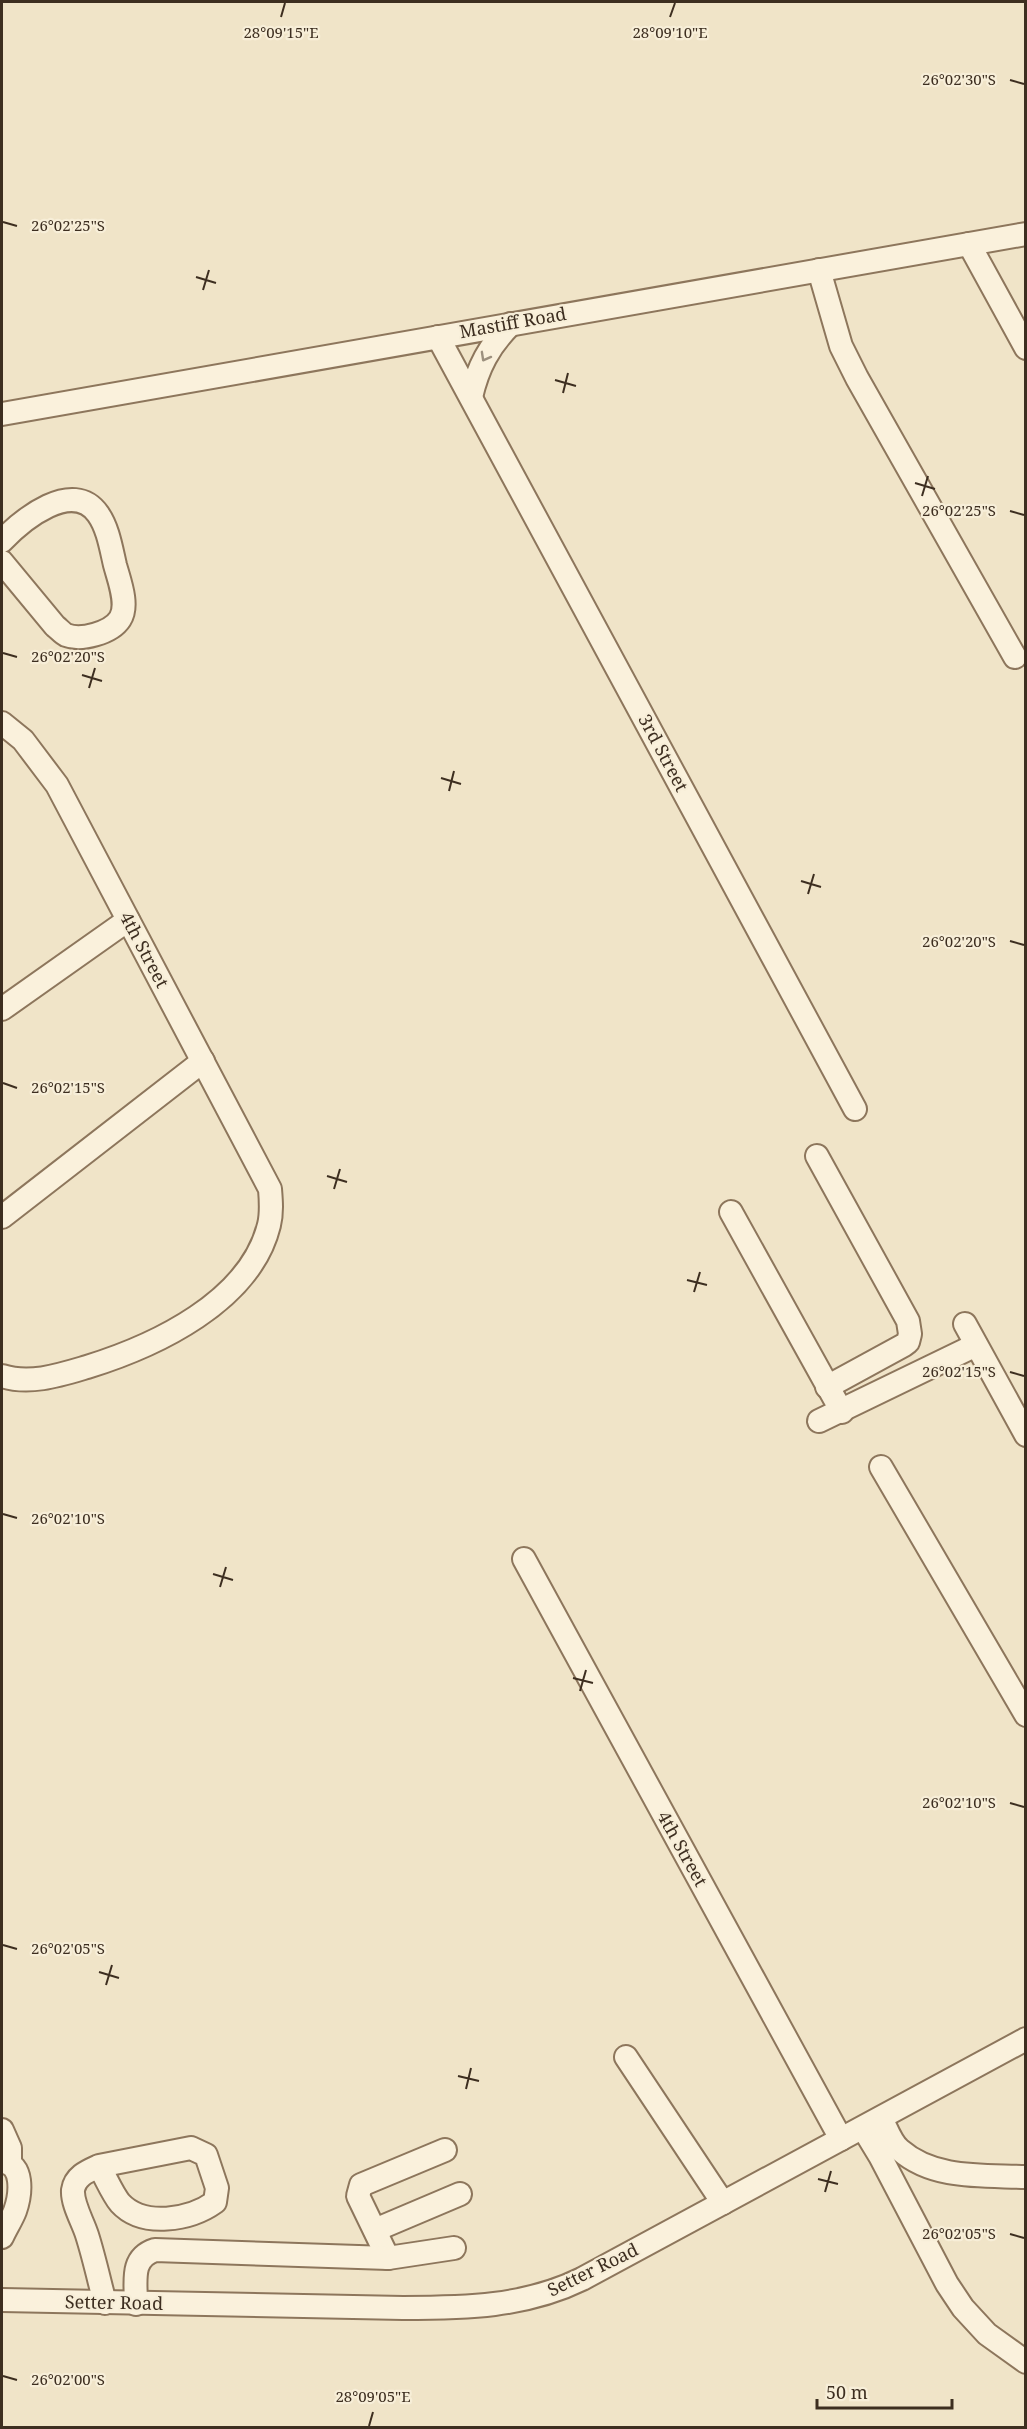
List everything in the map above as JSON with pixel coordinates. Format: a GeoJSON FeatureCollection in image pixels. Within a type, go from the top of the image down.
{"type":"FeatureCollection","features":[{"type":"Feature","properties":{"kind":"street","name":"Mastiff Road"},"geometry":{"type":"LineString","coordinates":[[2,414],[1026,234]]}},
{"type":"Feature","properties":{"kind":"street"},"geometry":{"type":"LineString","coordinates":[[969,244],[1026,348]]}},
{"type":"Feature","properties":{"kind":"street"},"geometry":{"type":"LineString","coordinates":[[819,270],[839,338],[857,378],[1015,657]]}},
{"type":"Feature","properties":{"kind":"street"},"geometry":{"type":"LineString","coordinates":[[471,398],[477,372],[484,358],[491,346],[511,324]]}},
{"type":"Feature","properties":{"kind":"street","name":"3rd Street"},"geometry":{"type":"LineString","coordinates":[[438,337],[855,1109]]}},
{"type":"Feature","properties":{"kind":"street"},"geometry":{"type":"LineString","coordinates":[[2,541],[15,527],[45,507],[59,502],[78,501],[90,504],[105,528],[119,581],[123,607],[120,619],[110,628],[99,633],[78,638],[65,634],[55,626],[2,562]]}},
{"type":"Feature","properties":{"kind":"street","name":"4th Street"},"geometry":{"type":"LineString","coordinates":[[2,723],[23,740],[57,785],[270,1189],[271,1209],[268,1226],[259,1249],[243,1274],[223,1296],[195,1319],[132,1350],[67,1373],[29,1380],[2,1376]]}},
{"type":"Feature","properties":{"kind":"street"},"geometry":{"type":"LineString","coordinates":[[2,1009],[128,920]]}},
{"type":"Feature","properties":{"kind":"street"},"geometry":{"type":"LineString","coordinates":[[2,1216],[203,1061]]}},
{"type":"Feature","properties":{"kind":"street"},"geometry":{"type":"LineString","coordinates":[[817,1156],[908,1321],[910,1334],[908,1342],[904,1345],[827,1387]]}},
{"type":"Feature","properties":{"kind":"street"},"geometry":{"type":"LineString","coordinates":[[731,1212],[842,1412]]}},
{"type":"Feature","properties":{"kind":"street"},"geometry":{"type":"LineString","coordinates":[[965,1324],[1026,1435]]}},
{"type":"Feature","properties":{"kind":"street"},"geometry":{"type":"LineString","coordinates":[[819,1421],[842,1412],[954,1354],[976,1346]]}},
{"type":"Feature","properties":{"kind":"street"},"geometry":{"type":"LineString","coordinates":[[881,1467],[1018,1686],[1026,1715]]}},
{"type":"Feature","properties":{"kind":"street","name":"4th Street"},"geometry":{"type":"LineString","coordinates":[[524,1559],[841,2139]]}},
{"type":"Feature","properties":{"kind":"street","name":"Setter Road"},"geometry":{"type":"LineString","coordinates":[[2,2300],[403,2308],[469,2308],[514,2302],[566,2287],[1026,2039]]}},
{"type":"Feature","properties":{"kind":"street"},"geometry":{"type":"LineString","coordinates":[[626,2057],[723,2203]]}},
{"type":"Feature","properties":{"kind":"street"},"geometry":{"type":"LineString","coordinates":[[872,2123],[898,2149],[918,2162],[955,2174],[1026,2177]]}},
{"type":"Feature","properties":{"kind":"street"},"geometry":{"type":"LineString","coordinates":[[872,2123],[880,2156],[947,2284],[963,2308],[987,2334],[1026,2362]]}},
{"type":"Feature","properties":{"kind":"street"},"geometry":{"type":"LineString","coordinates":[[2,2130],[10,2148],[6,2163],[15,2167],[18,2193],[15,2210],[2,2237]]}},
{"type":"Feature","properties":{"kind":"street"},"geometry":{"type":"LineString","coordinates":[[99,2166],[119,2202],[130,2211],[154,2218],[186,2216],[207,2208],[215,2202],[217,2188],[206,2155],[191,2148],[99,2166],[85,2172],[77,2180],[73,2189],[105,2303]]}},
{"type":"Feature","properties":{"kind":"street"},"geometry":{"type":"LineString","coordinates":[[387,2258],[358,2196],[361,2185],[445,2150]]}},
{"type":"Feature","properties":{"kind":"street"},"geometry":{"type":"LineString","coordinates":[[375,2230],[460,2194]]}},
{"type":"Feature","properties":{"kind":"street"},"geometry":{"type":"LineString","coordinates":[[136,2304],[136,2265],[146,2253],[154,2250],[387,2258],[454,2248]]}}]}
